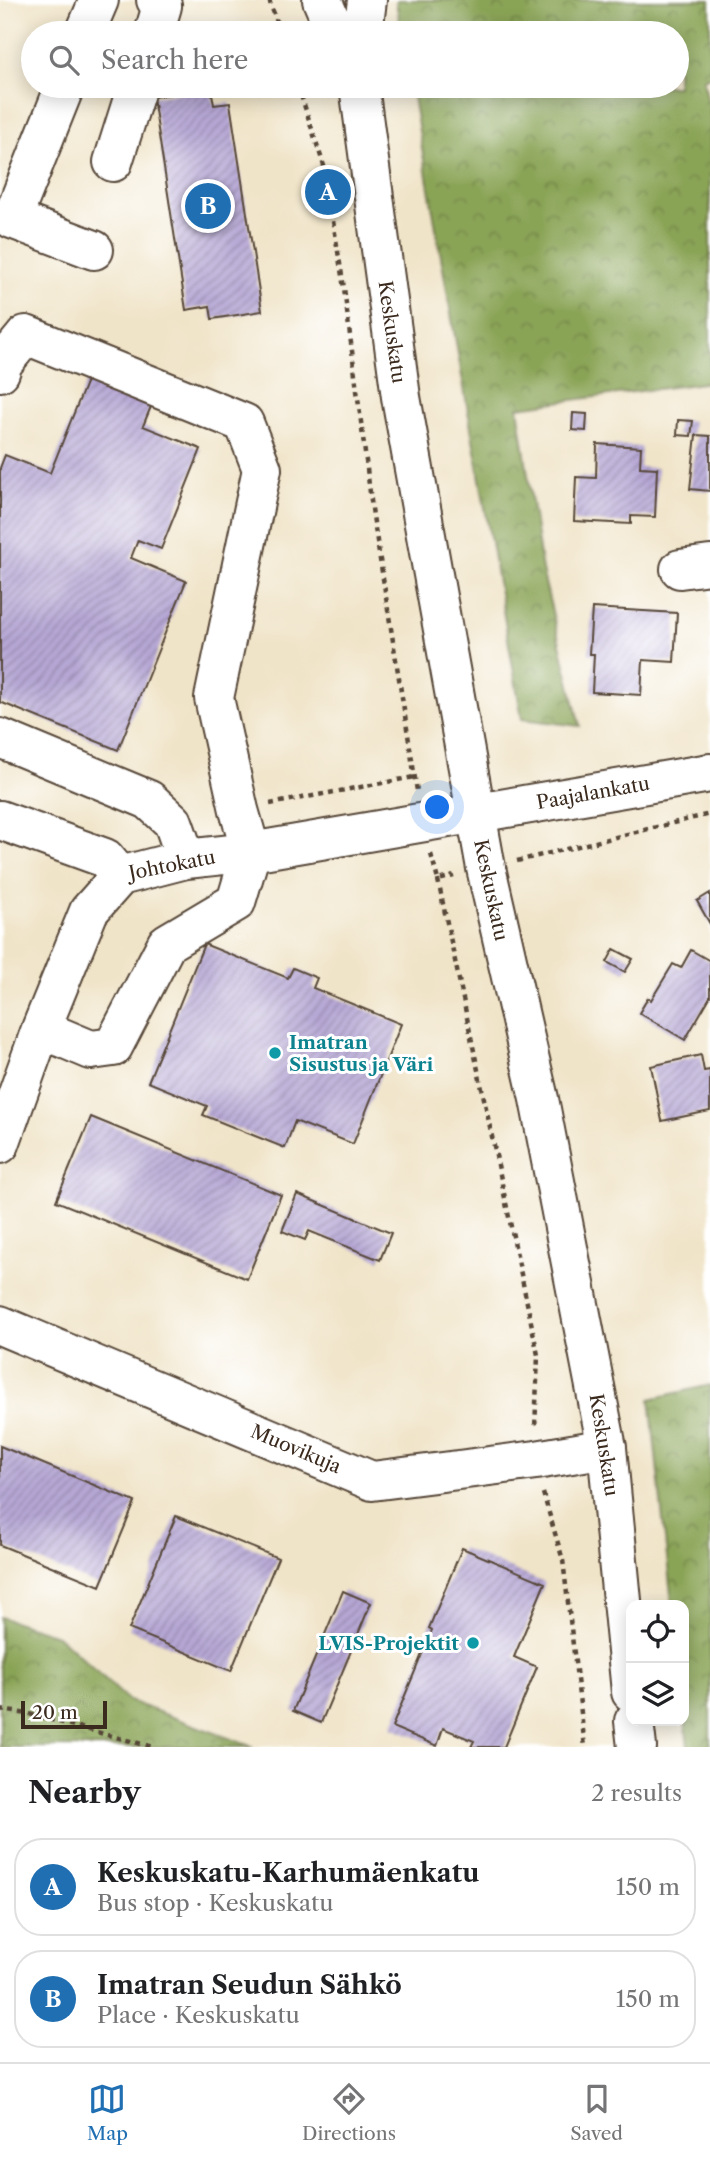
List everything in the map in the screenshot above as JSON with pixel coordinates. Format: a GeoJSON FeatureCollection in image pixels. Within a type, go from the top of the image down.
{"type":"FeatureCollection","features":[{"type":"Feature","properties":{"kind":"main road"},"geometry":{"type":"LineString","coordinates":[[90,21],[99,0]]}},
{"type":"Feature","properties":{"kind":"main road"},"geometry":{"type":"LineString","coordinates":[[156,0],[162,6],[158,21]]}},
{"type":"Feature","properties":{"kind":"main road"},"geometry":{"type":"LineString","coordinates":[[322,0],[332,21]]}},
{"type":"Feature","properties":{"kind":"main road"},"geometry":{"type":"LineString","coordinates":[[364,21],[367,0]]}},
{"type":"Feature","properties":{"kind":"main road"},"geometry":{"type":"LineString","coordinates":[[60,98],[12,219],[93,250]]}},
{"type":"Feature","properties":{"kind":"main road"},"geometry":{"type":"LineString","coordinates":[[113,162],[133,98]]}},
{"type":"Feature","properties":{"kind":"main road","name":"Keskuskatu"},"geometry":{"type":"LineString","coordinates":[[361,98],[401,397],[486,868],[539,1099],[607,1448],[628,1663]]}},
{"type":"Feature","properties":{"kind":"main road"},"geometry":{"type":"LineString","coordinates":[[0,372],[3,363],[26,335],[244,423],[262,469],[214,698],[251,852],[236,902],[167,943],[113,1047],[90,1051],[41,1029]]}},
{"type":"Feature","properties":{"kind":"main road"},"geometry":{"type":"LineString","coordinates":[[0,738],[149,800],[173,822],[186,859]]}},
{"type":"Feature","properties":{"kind":"main road","name":"Paajalankatu"},"geometry":{"type":"LineString","coordinates":[[476,813],[710,773]]}},
{"type":"Feature","properties":{"kind":"main road","name":"Johtokatu"},"geometry":{"type":"LineString","coordinates":[[0,1144],[41,1029],[89,911],[120,876],[186,859],[251,852],[476,813]]}},
{"type":"Feature","properties":{"kind":"main road"},"geometry":{"type":"LineString","coordinates":[[0,820],[105,858],[120,876]]}},
{"type":"Feature","properties":{"kind":"main road","name":"Muovikuja"},"geometry":{"type":"LineString","coordinates":[[0,1325],[372,1481],[607,1448]]}},
{"type":"Feature","properties":{"kind":"main road"},"geometry":{"type":"LineString","coordinates":[[635,1726],[637,1747]]}},
{"type":"Feature","properties":{"kind":"path"},"geometry":{"type":"LineString","coordinates":[[269,0],[277,21]]}},
{"type":"Feature","properties":{"kind":"path"},"geometry":{"type":"LineString","coordinates":[[438,880],[538,1355],[536,1460],[539,1481],[563,1560],[586,1747]]}},
{"type":"Feature","properties":{"kind":"path"},"geometry":{"type":"LineString","coordinates":[[0,1710],[29,1714],[153,1747]]}},
{"type":"Feature","properties":{"kind":"green space"},"geometry":{"type":"Polygon","coordinates":[[[398,0],[710,0],[710,76],[703,79],[710,110],[710,382],[518,407],[542,570],[580,726],[522,719],[413,98],[689,98],[689,21],[400,21],[396,3],[398,0]]]}},
{"type":"Feature","properties":{"kind":"green space"},"geometry":{"type":"Polygon","coordinates":[[[710,1385],[710,1747],[688,1747],[686,1726],[689,1726],[689,1600],[671,1600],[650,1399],[710,1385]]]}},
{"type":"Feature","properties":{"kind":"green space"},"geometry":{"type":"Polygon","coordinates":[[[0,1617],[57,1635],[129,1701],[253,1747],[0,1747],[0,1617]]]}},
{"type":"Feature","properties":{"kind":"building"},"geometry":{"type":"Polygon","coordinates":[[[153,98],[213,98],[214,105],[230,103],[262,311],[212,319],[210,306],[186,310],[153,98]]]}},
{"type":"Feature","properties":{"kind":"building"},"geometry":{"type":"Polygon","coordinates":[[[88,378],[152,404],[143,426],[201,449],[161,549],[138,540],[131,558],[186,581],[118,750],[0,702],[0,468],[5,455],[50,473],[88,378]]]}},
{"type":"Feature","properties":{"kind":"building"},"geometry":{"type":"Polygon","coordinates":[[[573,413],[587,414],[586,431],[572,430],[573,413]]]}},
{"type":"Feature","properties":{"kind":"building"},"geometry":{"type":"Polygon","coordinates":[[[678,420],[693,421],[691,436],[677,435],[678,420]]]}},
{"type":"Feature","properties":{"kind":"building"},"geometry":{"type":"Polygon","coordinates":[[[696,435],[710,436],[710,491],[690,489],[696,435]]]}},
{"type":"Feature","properties":{"kind":"building"},"geometry":{"type":"Polygon","coordinates":[[[597,444],[641,447],[640,467],[657,468],[655,517],[631,516],[631,524],[574,521],[576,477],[596,478],[597,444]]]}},
{"type":"Feature","properties":{"kind":"building"},"geometry":{"type":"Polygon","coordinates":[[[592,608],[677,613],[674,662],[643,660],[641,695],[592,692],[594,654],[589,654],[592,608]]]}},
{"type":"Feature","properties":{"kind":"building"},"geometry":{"type":"Polygon","coordinates":[[[710,893],[710,924],[697,901],[710,893]]]}},
{"type":"Feature","properties":{"kind":"building","name":"Imatran Sisustus ja Väri"},"geometry":{"type":"Polygon","coordinates":[[[204,944],[288,978],[293,968],[317,978],[313,988],[401,1024],[353,1144],[295,1121],[285,1148],[203,1115],[207,1106],[148,1082],[204,944]]]}},
{"type":"Feature","properties":{"kind":"building"},"geometry":{"type":"Polygon","coordinates":[[[614,949],[633,959],[625,972],[607,962],[614,949]]]}},
{"type":"Feature","properties":{"kind":"building"},"geometry":{"type":"Polygon","coordinates":[[[691,950],[710,961],[710,997],[685,1040],[639,1013],[648,998],[651,1000],[673,964],[681,968],[691,950]]]}},
{"type":"Feature","properties":{"kind":"building"},"geometry":{"type":"Polygon","coordinates":[[[701,1055],[704,1071],[710,1070],[710,1111],[662,1121],[651,1066],[701,1055]]]}},
{"type":"Feature","properties":{"kind":"building"},"geometry":{"type":"Polygon","coordinates":[[[91,1117],[281,1195],[247,1279],[56,1201],[91,1117]]]}},
{"type":"Feature","properties":{"kind":"building"},"geometry":{"type":"Polygon","coordinates":[[[297,1194],[391,1233],[380,1260],[309,1231],[305,1240],[282,1231],[297,1194]]]}},
{"type":"Feature","properties":{"kind":"building"},"geometry":{"type":"Polygon","coordinates":[[[0,1446],[135,1502],[100,1586],[0,1545],[0,1446]]]}},
{"type":"Feature","properties":{"kind":"building"},"geometry":{"type":"Polygon","coordinates":[[[176,1516],[278,1558],[231,1671],[129,1629],[176,1516]]]}},
{"type":"Feature","properties":{"kind":"building","name":"LVIS-Projektit"},"geometry":{"type":"Polygon","coordinates":[[[462,1548],[545,1583],[514,1657],[537,1667],[504,1747],[471,1747],[474,1741],[443,1728],[437,1746],[392,1727],[462,1548]]]}},
{"type":"Feature","properties":{"kind":"building"},"geometry":{"type":"Polygon","coordinates":[[[343,1591],[371,1603],[321,1723],[293,1711],[343,1591]]]}},
{"type":"Feature","properties":{"kind":"place","name":"Keskuskatu-Karhumäenkatu"},"geometry":{"type":"Point","coordinates":[328,192]}},
{"type":"Feature","properties":{"kind":"place","name":"Imatran Seudun Sähkö"},"geometry":{"type":"Point","coordinates":[208,206]}},
{"type":"Feature","properties":{"kind":"place","name":"Imatran Sisustus ja Väri"},"geometry":{"type":"Point","coordinates":[275,1053]}},
{"type":"Feature","properties":{"kind":"place","name":"LVIS-Projektit"},"geometry":{"type":"Point","coordinates":[473,1643]}}]}
